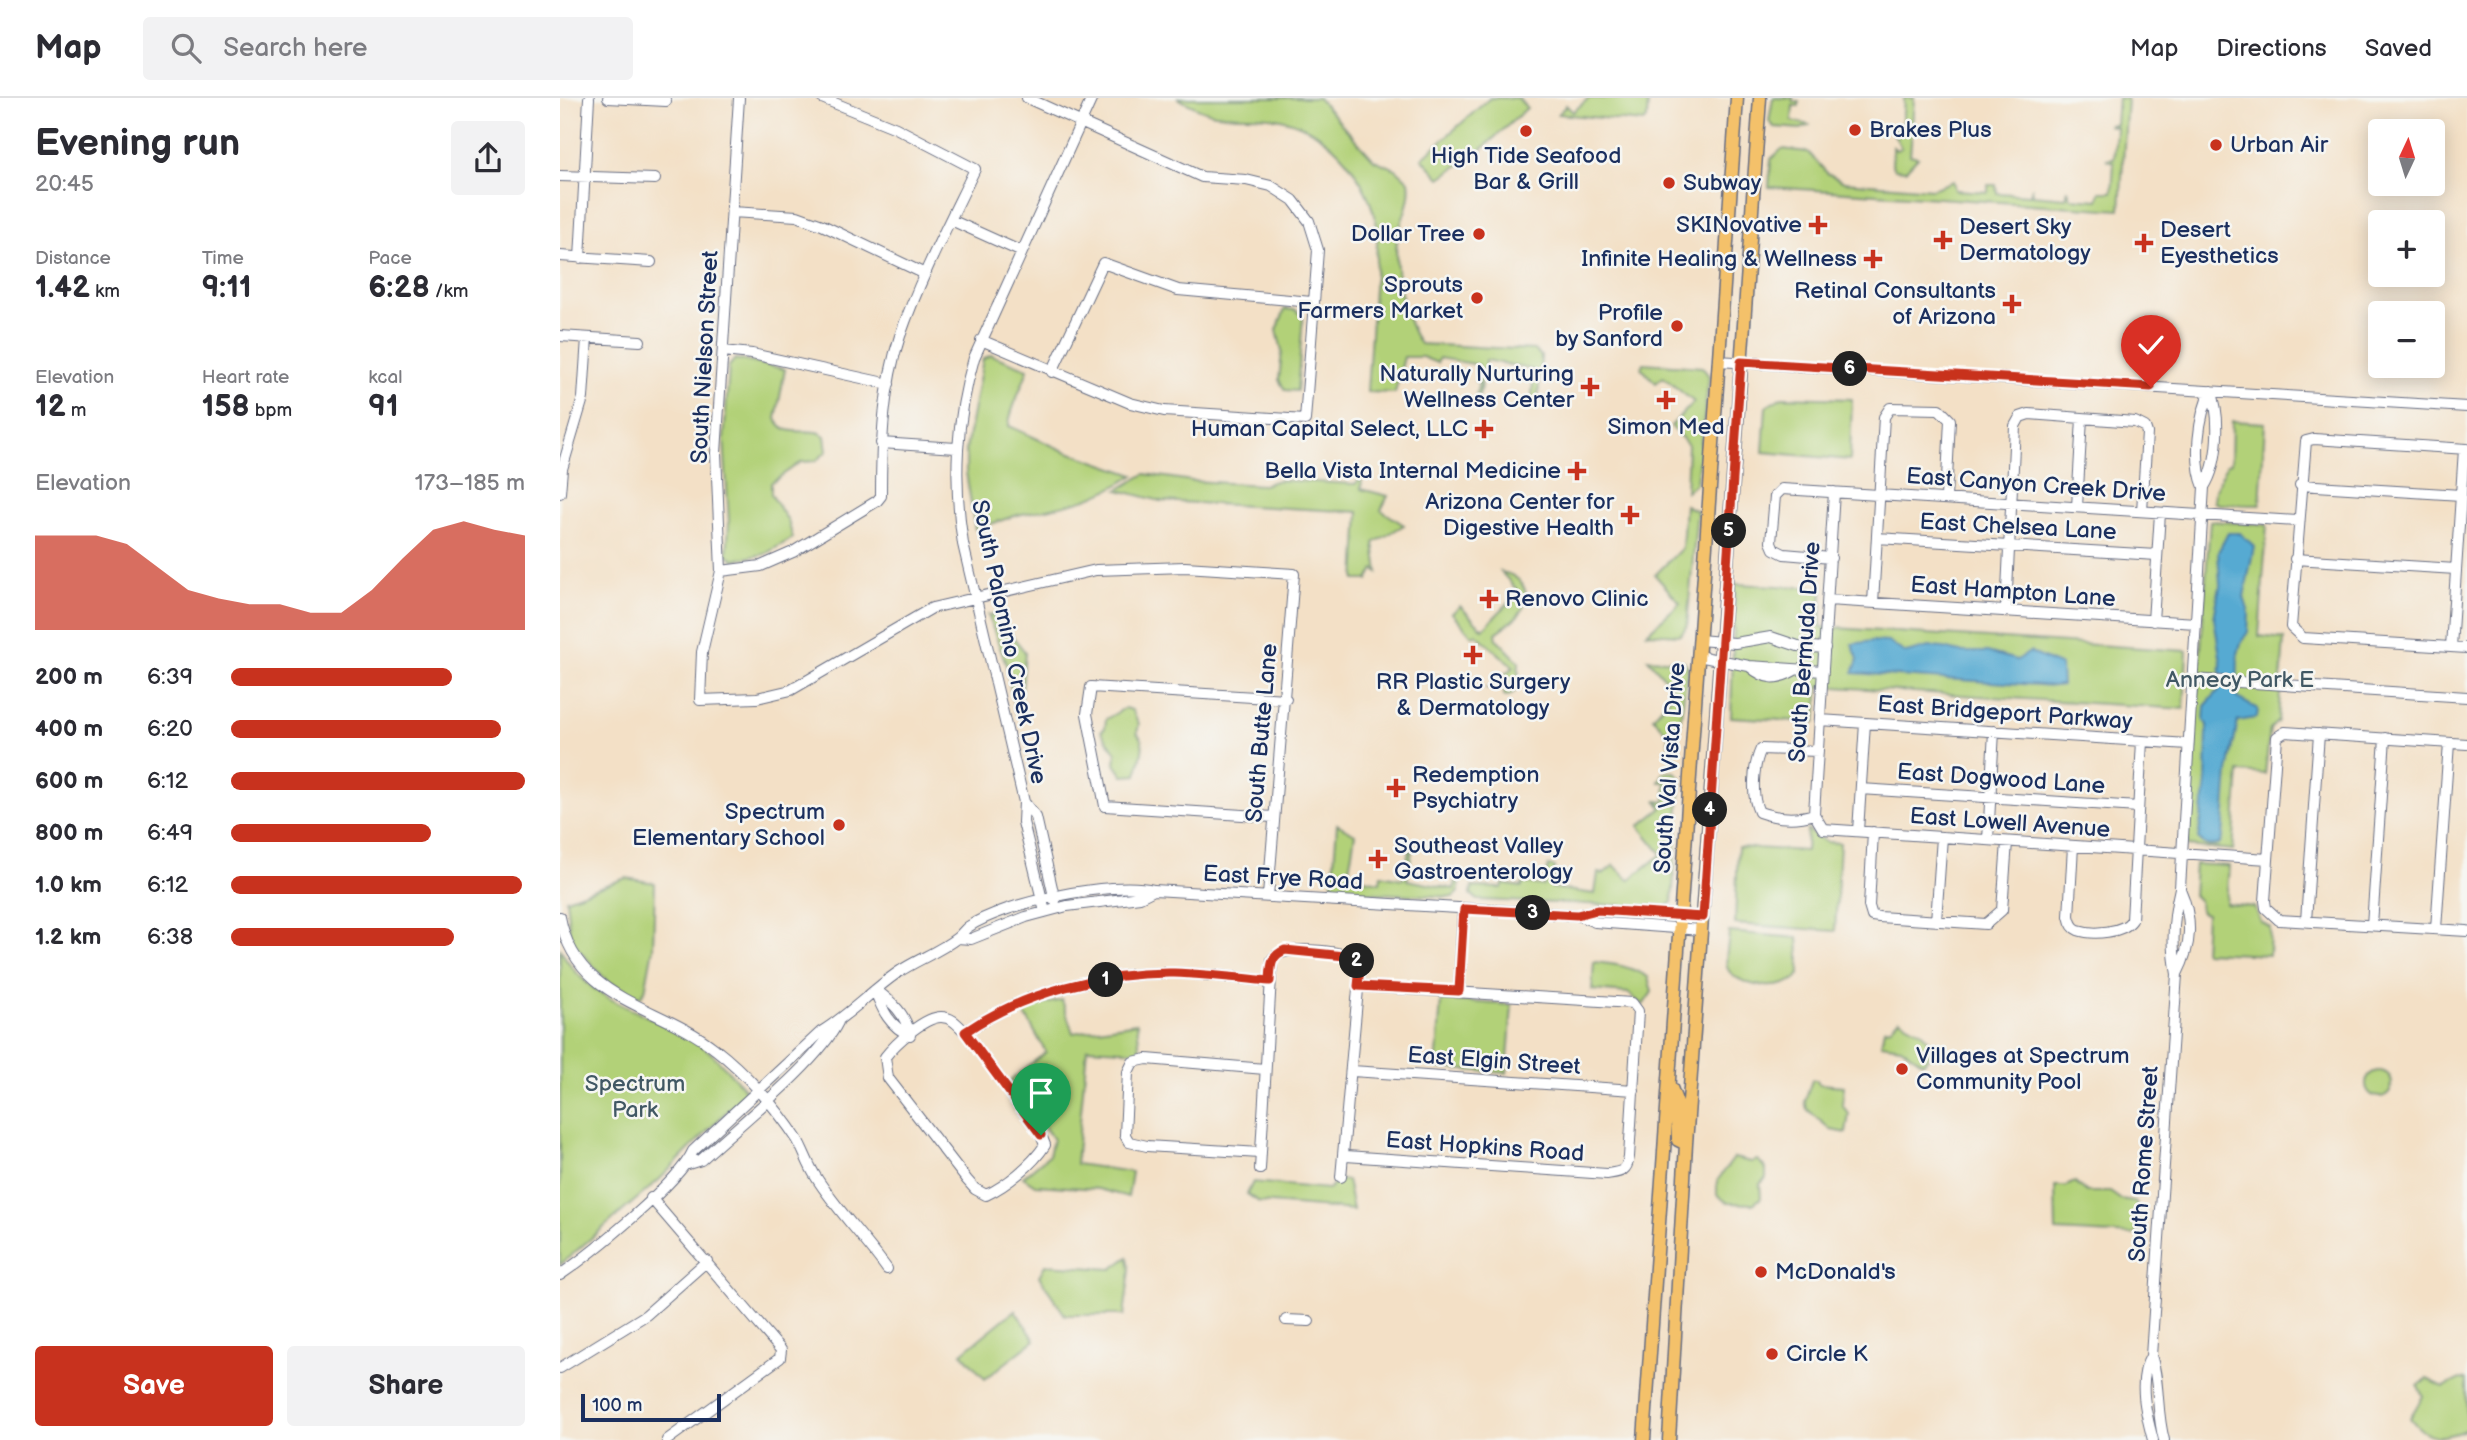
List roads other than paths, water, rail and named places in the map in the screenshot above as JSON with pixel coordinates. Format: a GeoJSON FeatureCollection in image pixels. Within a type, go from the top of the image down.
{"type":"FeatureCollection","features":[{"type":"Feature","properties":{"kind":"main road","name":"South Val Vista Drive"},"geometry":{"type":"LineString","coordinates":[[1644,1440],[1737,98]]}},
{"type":"Feature","properties":{"kind":"main road","name":"South Val Vista Drive"},"geometry":{"type":"LineString","coordinates":[[1669,1440],[1686,1144],[1760,98]]}},
{"type":"Feature","properties":{"kind":"main road"},"geometry":{"type":"LineString","coordinates":[[1735,134],[1757,136]]}},
{"type":"Feature","properties":{"kind":"main road"},"geometry":{"type":"LineString","coordinates":[[1669,1082],[1678,1106],[1678,1140],[1686,1144]]}},
{"type":"Feature","properties":{"kind":"main road"},"geometry":{"type":"LineString","coordinates":[[1658,1253],[1680,1254]]}},
{"type":"Feature","properties":{"kind":"street"},"geometry":{"type":"LineString","coordinates":[[580,258],[589,98]]}},
{"type":"Feature","properties":{"kind":"street"},"geometry":{"type":"LineString","coordinates":[[608,98],[666,101]]}},
{"type":"Feature","properties":{"kind":"street","name":"South Nielson Street"},"geometry":{"type":"LineString","coordinates":[[738,98],[716,453],[721,571],[702,652],[700,700],[757,698],[792,690],[830,670],[902,623],[932,608],[975,596]]}},
{"type":"Feature","properties":{"kind":"street"},"geometry":{"type":"LineString","coordinates":[[721,571],[761,566],[793,552],[881,496],[881,443],[889,384],[900,337],[925,274],[975,169],[896,128],[822,98]]}},
{"type":"Feature","properties":{"kind":"street"},"geometry":{"type":"LineString","coordinates":[[981,340],[1130,403],[1164,411],[1305,420],[1318,250],[1309,221],[1293,200],[1271,186],[1246,180],[1202,177],[1027,98]]}},
{"type":"Feature","properties":{"kind":"street","name":"South Palomino Creek Drive"},"geometry":{"type":"LineString","coordinates":[[1050,905],[1023,822],[1024,802],[975,596],[957,508],[956,448],[963,398],[981,340],[1092,98]]}},
{"type":"Feature","properties":{"kind":"street"},"geometry":{"type":"LineString","coordinates":[[560,176],[655,179]]}},
{"type":"Feature","properties":{"kind":"street"},"geometry":{"type":"LineString","coordinates":[[732,212],[797,216],[822,225],[925,274]]}},
{"type":"Feature","properties":{"kind":"street"},"geometry":{"type":"LineString","coordinates":[[951,220],[1022,252]]}},
{"type":"Feature","properties":{"kind":"street"},"geometry":{"type":"LineString","coordinates":[[560,256],[650,262]]}},
{"type":"Feature","properties":{"kind":"street"},"geometry":{"type":"LineString","coordinates":[[1052,372],[1103,263],[1178,290],[1312,302]]}},
{"type":"Feature","properties":{"kind":"street"},"geometry":{"type":"LineString","coordinates":[[560,336],[640,341]]}},
{"type":"Feature","properties":{"kind":"street"},"geometry":{"type":"LineString","coordinates":[[560,493],[562,469],[583,398],[587,338]]}},
{"type":"Feature","properties":{"kind":"street"},"geometry":{"type":"LineString","coordinates":[[723,351],[752,354],[889,384]]}},
{"type":"Feature","properties":{"kind":"street"},"geometry":{"type":"LineString","coordinates":[[1718,361],[2467,407]]}},
{"type":"Feature","properties":{"kind":"street","name":"South Rome Street"},"geometry":{"type":"LineString","coordinates":[[2164,1440],[2155,1399],[2156,1368],[2151,1356],[2177,974],[2172,952],[2175,911],[2180,888],[2203,516],[2204,487],[2199,470],[2200,452],[2203,407],[2211,391]]}},
{"type":"Feature","properties":{"kind":"street"},"geometry":{"type":"LineString","coordinates":[[1873,603],[1884,417],[1891,408],[1926,408],[1945,412],[1950,420],[1946,498]]}},
{"type":"Feature","properties":{"kind":"street"},"geometry":{"type":"LineString","coordinates":[[2006,611],[2015,426],[2020,417],[2029,414],[2135,422],[2145,427],[2147,433],[2142,511]]}},
{"type":"Feature","properties":{"kind":"street"},"geometry":{"type":"LineString","coordinates":[[2077,507],[2082,418]]}},
{"type":"Feature","properties":{"kind":"street"},"geometry":{"type":"LineString","coordinates":[[2451,647],[2465,449],[2314,439],[2306,441],[2300,485],[2291,626],[2296,634],[2303,638],[2467,648]]}},
{"type":"Feature","properties":{"kind":"street"},"geometry":{"type":"LineString","coordinates":[[881,443],[956,448]]}},
{"type":"Feature","properties":{"kind":"street"},"geometry":{"type":"LineString","coordinates":[[2300,485],[2461,495]]}},
{"type":"Feature","properties":{"kind":"street","name":"East Canyon Creek Drive"},"geometry":{"type":"LineString","coordinates":[[1830,558],[1784,554],[1774,549],[1772,542],[1775,496],[1782,489],[2297,522]]}},
{"type":"Feature","properties":{"kind":"street","name":"South Bermuda Drive"},"geometry":{"type":"LineString","coordinates":[[1814,814],[1834,492]]}},
{"type":"Feature","properties":{"kind":"street"},"geometry":{"type":"LineString","coordinates":[[2153,621],[2160,513]]}},
{"type":"Feature","properties":{"kind":"street","name":"East Chelsea Lane"},"geometry":{"type":"LineString","coordinates":[[1877,538],[2157,555]]}},
{"type":"Feature","properties":{"kind":"street"},"geometry":{"type":"LineString","coordinates":[[2295,559],[2456,569]]}},
{"type":"Feature","properties":{"kind":"street","name":"South Butte Lane"},"geometry":{"type":"LineString","coordinates":[[975,596],[1116,567],[1185,567],[1294,574],[1268,896]]}},
{"type":"Feature","properties":{"kind":"street","name":"East Hampton Lane"},"geometry":{"type":"LineString","coordinates":[[1828,600],[2196,623]]}},
{"type":"Feature","properties":{"kind":"street"},"geometry":{"type":"LineString","coordinates":[[1699,640],[1740,643],[1771,637],[1798,646],[1825,648]]}},
{"type":"Feature","properties":{"kind":"street"},"geometry":{"type":"LineString","coordinates":[[1698,656],[1749,666],[1823,671]]}},
{"type":"Feature","properties":{"kind":"street"},"geometry":{"type":"LineString","coordinates":[[2192,680],[2467,697]]}},
{"type":"Feature","properties":{"kind":"street"},"geometry":{"type":"LineString","coordinates":[[1273,817],[1105,806],[1087,714],[1091,687],[1286,699]]}},
{"type":"Feature","properties":{"kind":"street","name":"East Bridgeport Parkway"},"geometry":{"type":"LineString","coordinates":[[1820,720],[2188,744]]}},
{"type":"Feature","properties":{"kind":"street"},"geometry":{"type":"LineString","coordinates":[[1858,831],[1865,723]]}},
{"type":"Feature","properties":{"kind":"street"},"geometry":{"type":"LineString","coordinates":[[1988,840],[1994,731]]}},
{"type":"Feature","properties":{"kind":"street"},"geometry":{"type":"LineString","coordinates":[[2467,744],[2285,732],[2277,737],[2265,901],[2272,917],[2467,931]]}},
{"type":"Feature","properties":{"kind":"street"},"geometry":{"type":"LineString","coordinates":[[2306,921],[2319,734]]}},
{"type":"Feature","properties":{"kind":"street"},"geometry":{"type":"LineString","coordinates":[[2372,925],[2385,738]]}},
{"type":"Feature","properties":{"kind":"street"},"geometry":{"type":"LineString","coordinates":[[2073,846],[2069,916],[2071,925],[2077,930],[2120,932],[2126,929],[2132,920],[2142,741]]}},
{"type":"Feature","properties":{"kind":"street"},"geometry":{"type":"LineString","coordinates":[[2436,929],[2449,743]]}},
{"type":"Feature","properties":{"kind":"street"},"geometry":{"type":"LineString","coordinates":[[1814,814],[1802,818],[1759,812],[1754,802],[1757,757],[1761,749],[1818,751]]}},
{"type":"Feature","properties":{"kind":"street","name":"East Dogwood Lane"},"geometry":{"type":"LineString","coordinates":[[1861,789],[2138,807]]}},
{"type":"Feature","properties":{"kind":"street","name":"East Lowell Avenue"},"geometry":{"type":"LineString","coordinates":[[1814,814],[1823,829],[2268,859]]}},
{"type":"Feature","properties":{"kind":"street"},"geometry":{"type":"LineString","coordinates":[[1873,832],[1869,906],[1872,916],[1936,921],[1986,924],[1994,919],[2002,910],[2007,842]]}},
{"type":"Feature","properties":{"kind":"street"},"geometry":{"type":"LineString","coordinates":[[1936,921],[1942,837]]}},
{"type":"Feature","properties":{"kind":"street","name":"South Rome Street"},"geometry":{"type":"LineString","coordinates":[[2177,974],[2188,953],[2190,912],[2180,888]]}},
{"type":"Feature","properties":{"kind":"street","name":"East Frye Road"},"geometry":{"type":"LineString","coordinates":[[560,1275],[606,1240],[688,1164],[693,1151],[761,1095],[821,1031],[838,1022],[875,990],[957,938],[971,939],[1050,905],[1140,897],[1154,890],[1577,915],[1597,910],[1702,924]]}},
{"type":"Feature","properties":{"kind":"street"},"geometry":{"type":"LineString","coordinates":[[1459,991],[1464,909]]}},
{"type":"Feature","properties":{"kind":"street"},"geometry":{"type":"LineString","coordinates":[[560,917],[564,938],[591,976],[612,993],[714,1047],[761,1095],[798,1141],[817,1179],[887,1269]]}},
{"type":"Feature","properties":{"kind":"street"},"geometry":{"type":"LineString","coordinates":[[1259,1169],[1272,960],[1276,954],[1285,950],[1343,954],[1355,957],[1360,967],[1346,1156],[1342,1177]]}},
{"type":"Feature","properties":{"kind":"street"},"geometry":{"type":"LineString","coordinates":[[965,1032],[982,1021],[1040,995],[1115,978],[1174,973],[1270,981]]}},
{"type":"Feature","properties":{"kind":"street"},"geometry":{"type":"LineString","coordinates":[[1358,986],[1632,1003],[1638,1011],[1634,1090]]}},
{"type":"Feature","properties":{"kind":"street"},"geometry":{"type":"LineString","coordinates":[[875,990],[881,1009],[898,1030],[910,1035]]}},
{"type":"Feature","properties":{"kind":"street"},"geometry":{"type":"LineString","coordinates":[[933,1018],[953,1020],[965,1032],[1041,1135],[1045,1145],[1022,1169],[986,1195],[975,1189],[967,1180],[888,1078],[885,1068],[885,1057],[890,1050],[933,1018]]}},
{"type":"Feature","properties":{"kind":"street"},"geometry":{"type":"LineString","coordinates":[[1260,1153],[1129,1142],[1125,1135],[1128,1072],[1133,1062],[1147,1059],[1265,1069]]}},
{"type":"Feature","properties":{"kind":"street","name":"East Elgin Street"},"geometry":{"type":"LineString","coordinates":[[1352,1072],[1634,1090]]}},
{"type":"Feature","properties":{"kind":"street","name":"East Hopkins Road"},"geometry":{"type":"LineString","coordinates":[[1346,1156],[1606,1174],[1622,1172],[1628,1167],[1634,1090]]}},
{"type":"Feature","properties":{"kind":"street"},"geometry":{"type":"LineString","coordinates":[[651,1198],[781,1350],[780,1358],[667,1440]]}},
{"type":"Feature","properties":{"kind":"street"},"geometry":{"type":"LineString","coordinates":[[560,1368],[646,1315],[707,1261]]}},
{"type":"Feature","properties":{"kind":"street"},"geometry":{"type":"LineString","coordinates":[[1286,1320],[1309,1321]]}},
{"type":"Feature","properties":{"kind":"street","name":"South Rome Street"},"geometry":{"type":"LineString","coordinates":[[2151,1356],[2144,1367],[2144,1387],[2153,1440]]}},
{"type":"Feature","properties":{"kind":"water"},"geometry":{"type":"Polygon","coordinates":[[[2228,533],[2240,533],[2254,546],[2244,597],[2249,613],[2248,632],[2238,654],[2237,698],[2258,709],[2257,718],[2238,721],[2228,772],[2223,836],[2220,844],[2211,846],[2198,839],[2206,785],[2207,723],[2204,721],[2205,706],[2219,690],[2221,663],[2214,618],[2220,585],[2218,552],[2228,533]]]}},
{"type":"Feature","properties":{"kind":"water"},"geometry":{"type":"Polygon","coordinates":[[[1888,642],[1906,653],[1929,647],[1960,652],[1987,652],[2017,660],[2030,652],[2061,666],[2062,685],[1853,673],[1858,659],[1852,644],[1888,642]]]}},
{"type":"Feature","properties":{"kind":"place","name":"Brakes Plus"},"geometry":{"type":"Point","coordinates":[1855,130]}},
{"type":"Feature","properties":{"kind":"place","name":"High Tide Seafood Bar & Grill"},"geometry":{"type":"Point","coordinates":[1526,131]}},
{"type":"Feature","properties":{"kind":"place","name":"Urban Air"},"geometry":{"type":"Point","coordinates":[2216,145]}},
{"type":"Feature","properties":{"kind":"place","name":"Subway"},"geometry":{"type":"Point","coordinates":[1669,183]}},
{"type":"Feature","properties":{"kind":"place","name":"SKINovative"},"geometry":{"type":"Point","coordinates":[1818,225]}},
{"type":"Feature","properties":{"kind":"place","name":"Dollar Tree"},"geometry":{"type":"Point","coordinates":[1479,234]}},
{"type":"Feature","properties":{"kind":"place","name":"Desert Sky Dermatology"},"geometry":{"type":"Point","coordinates":[1943,240]}},
{"type":"Feature","properties":{"kind":"place","name":"Desert Eyesthetics"},"geometry":{"type":"Point","coordinates":[2144,243]}},
{"type":"Feature","properties":{"kind":"place","name":"Infinite Healing & Wellness"},"geometry":{"type":"Point","coordinates":[1873,259]}},
{"type":"Feature","properties":{"kind":"place","name":"Sprouts Farmers Market"},"geometry":{"type":"Point","coordinates":[1477,298]}},
{"type":"Feature","properties":{"kind":"place","name":"Retinal Consultants of Arizona"},"geometry":{"type":"Point","coordinates":[2012,304]}},
{"type":"Feature","properties":{"kind":"place","name":"Profile by Sanford"},"geometry":{"type":"Point","coordinates":[1677,326]}},
{"type":"Feature","properties":{"kind":"place","name":"Naturally Nurturing Wellness Center"},"geometry":{"type":"Point","coordinates":[1590,387]}},
{"type":"Feature","properties":{"kind":"place","name":"Simon Med"},"geometry":{"type":"Point","coordinates":[1666,400]}},
{"type":"Feature","properties":{"kind":"place","name":"Human Capital Select, LLC"},"geometry":{"type":"Point","coordinates":[1484,429]}},
{"type":"Feature","properties":{"kind":"place","name":"Bella Vista Internal Medicine"},"geometry":{"type":"Point","coordinates":[1577,471]}},
{"type":"Feature","properties":{"kind":"place","name":"Arizona Center for Digestive Health"},"geometry":{"type":"Point","coordinates":[1630,515]}},
{"type":"Feature","properties":{"kind":"place","name":"Renovo Clinic"},"geometry":{"type":"Point","coordinates":[1489,599]}},
{"type":"Feature","properties":{"kind":"place","name":"RR Plastic Surgery & Dermatology"},"geometry":{"type":"Point","coordinates":[1473,655]}},
{"type":"Feature","properties":{"kind":"place","name":"Redemption Psychiatry"},"geometry":{"type":"Point","coordinates":[1396,788]}},
{"type":"Feature","properties":{"kind":"place","name":"Spectrum Elementary School"},"geometry":{"type":"Point","coordinates":[839,825]}},
{"type":"Feature","properties":{"kind":"place","name":"Southeast Valley Gastroenterology"},"geometry":{"type":"Point","coordinates":[1378,859]}},
{"type":"Feature","properties":{"kind":"place","name":"Villages at Spectrum Community Pool"},"geometry":{"type":"Point","coordinates":[1902,1069]}},
{"type":"Feature","properties":{"kind":"place","name":"McDonald's"},"geometry":{"type":"Point","coordinates":[1761,1272]}},
{"type":"Feature","properties":{"kind":"place","name":"Circle K"},"geometry":{"type":"Point","coordinates":[1772,1354]}},
{"type":"Feature","properties":{"kind":"park label","name":"Annecy Park E"},"geometry":{"type":"Point","coordinates":[2240,680]}},
{"type":"Feature","properties":{"kind":"park label","name":"Spectrum Park"},"geometry":{"type":"Point","coordinates":[635,1097]}}]}
